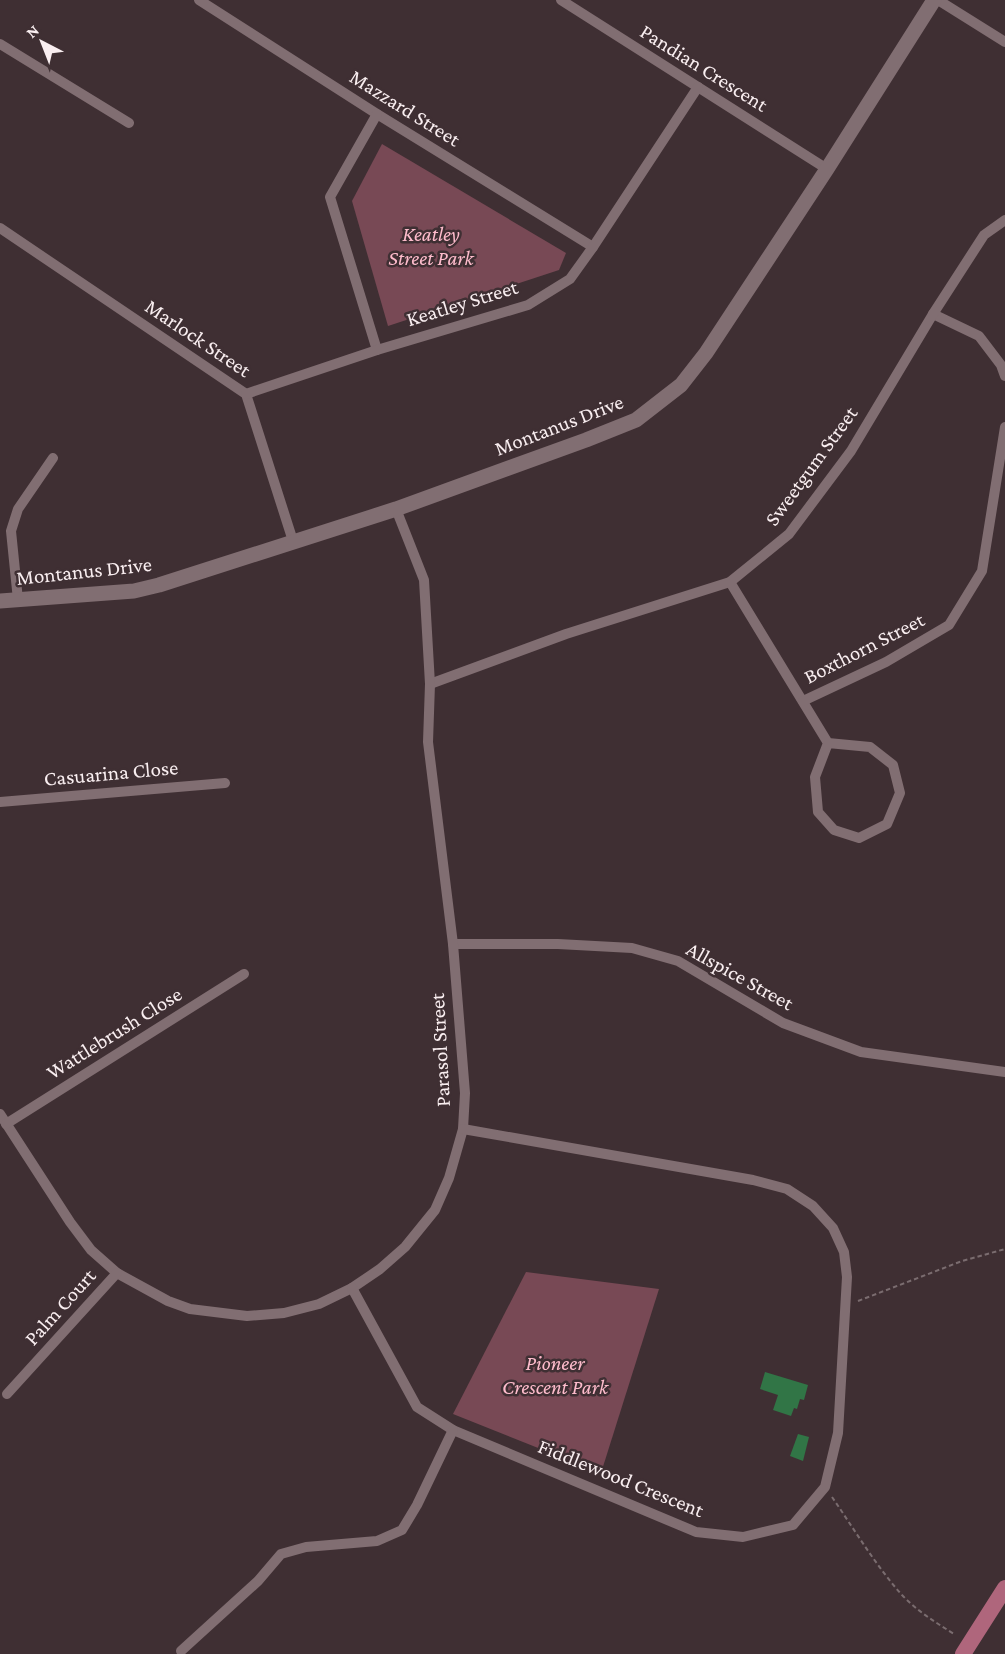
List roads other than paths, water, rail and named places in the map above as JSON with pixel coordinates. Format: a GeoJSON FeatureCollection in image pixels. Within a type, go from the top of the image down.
{"type":"FeatureCollection","features":[{"type":"Feature","properties":{"kind":"main road"},"geometry":{"type":"LineString","coordinates":[[963,1654],[1005,1588]]}},
{"type":"Feature","properties":{"kind":"street","name":"Mazzard Street"},"geometry":{"type":"LineString","coordinates":[[199,0],[377,114],[593,247]]}},
{"type":"Feature","properties":{"kind":"street","name":"Pandian Crescent"},"geometry":{"type":"LineString","coordinates":[[561,0],[827,169]]}},
{"type":"Feature","properties":{"kind":"street"},"geometry":{"type":"LineString","coordinates":[[936,0],[1005,42]]}},
{"type":"Feature","properties":{"kind":"street","name":"Montanus Drive"},"geometry":{"type":"LineString","coordinates":[[0,601],[134,591],[150,587],[396,509],[636,420],[681,385],[706,353],[936,0]]}},
{"type":"Feature","properties":{"kind":"street"},"geometry":{"type":"LineString","coordinates":[[0,44],[129,123]]}},
{"type":"Feature","properties":{"kind":"street","name":"Keatley Street"},"geometry":{"type":"LineString","coordinates":[[246,394],[377,350],[528,305],[570,279],[698,87]]}},
{"type":"Feature","properties":{"kind":"street"},"geometry":{"type":"LineString","coordinates":[[377,114],[330,197],[377,350]]}},
{"type":"Feature","properties":{"kind":"street","name":"Sweetgum Street"},"geometry":{"type":"LineString","coordinates":[[430,684],[566,634],[730,582],[789,534],[796,525],[851,451],[984,235],[1005,220]]}},
{"type":"Feature","properties":{"kind":"street","name":"Marlock Street"},"geometry":{"type":"LineString","coordinates":[[0,228],[246,394],[293,541]]}},
{"type":"Feature","properties":{"kind":"street"},"geometry":{"type":"LineString","coordinates":[[933,315],[979,336],[1001,365],[1005,376]]}},
{"type":"Feature","properties":{"kind":"street","name":"Boxthorn Street"},"geometry":{"type":"LineString","coordinates":[[802,701],[886,662],[949,625],[982,571],[1005,427]]}},
{"type":"Feature","properties":{"kind":"street"},"geometry":{"type":"LineString","coordinates":[[18,600],[11,531],[18,509],[53,458]]}},
{"type":"Feature","properties":{"kind":"street","name":"Parasol Street"},"geometry":{"type":"LineString","coordinates":[[3,1119],[69,1222],[91,1250],[117,1273],[168,1301],[190,1309],[247,1316],[284,1313],[319,1304],[352,1288],[380,1269],[405,1247],[435,1210],[449,1178],[463,1130],[465,1094],[453,944],[428,742],[430,684],[424,580],[396,509]]}},
{"type":"Feature","properties":{"kind":"street"},"geometry":{"type":"LineString","coordinates":[[730,582],[828,743]]}},
{"type":"Feature","properties":{"kind":"street"},"geometry":{"type":"LineString","coordinates":[[828,743],[870,747],[893,765],[900,793],[888,824],[860,838],[834,830],[818,812],[815,777],[828,743]]}},
{"type":"Feature","properties":{"kind":"street","name":"Casuarina Close"},"geometry":{"type":"LineString","coordinates":[[0,802],[225,783]]}},
{"type":"Feature","properties":{"kind":"street","name":"Allspice Street"},"geometry":{"type":"LineString","coordinates":[[453,944],[558,944],[632,948],[678,961],[783,1023],[861,1052],[1005,1072]]}},
{"type":"Feature","properties":{"kind":"street","name":"Wattlebrush Close"},"geometry":{"type":"LineString","coordinates":[[3,1119],[244,974]]}},
{"type":"Feature","properties":{"kind":"street","name":"Fiddlewood Crescent"},"geometry":{"type":"LineString","coordinates":[[352,1288],[417,1407],[453,1430],[696,1532],[743,1537],[793,1525],[825,1487],[838,1432],[847,1277],[844,1252],[833,1228],[813,1206],[787,1189],[753,1180],[463,1130]]}},
{"type":"Feature","properties":{"kind":"street","name":"Palm Court"},"geometry":{"type":"LineString","coordinates":[[7,1394],[117,1273]]}},
{"type":"Feature","properties":{"kind":"street"},"geometry":{"type":"LineString","coordinates":[[181,1650],[258,1581],[281,1554],[306,1547],[377,1541],[402,1530],[417,1505],[453,1430]]}},
{"type":"Feature","properties":{"kind":"park label","name":"Keatley Street Park"},"geometry":{"type":"Point","coordinates":[431,246]}},
{"type":"Feature","properties":{"kind":"park label","name":"Pioneer Crescent Park"},"geometry":{"type":"Point","coordinates":[555,1375]}}]}
